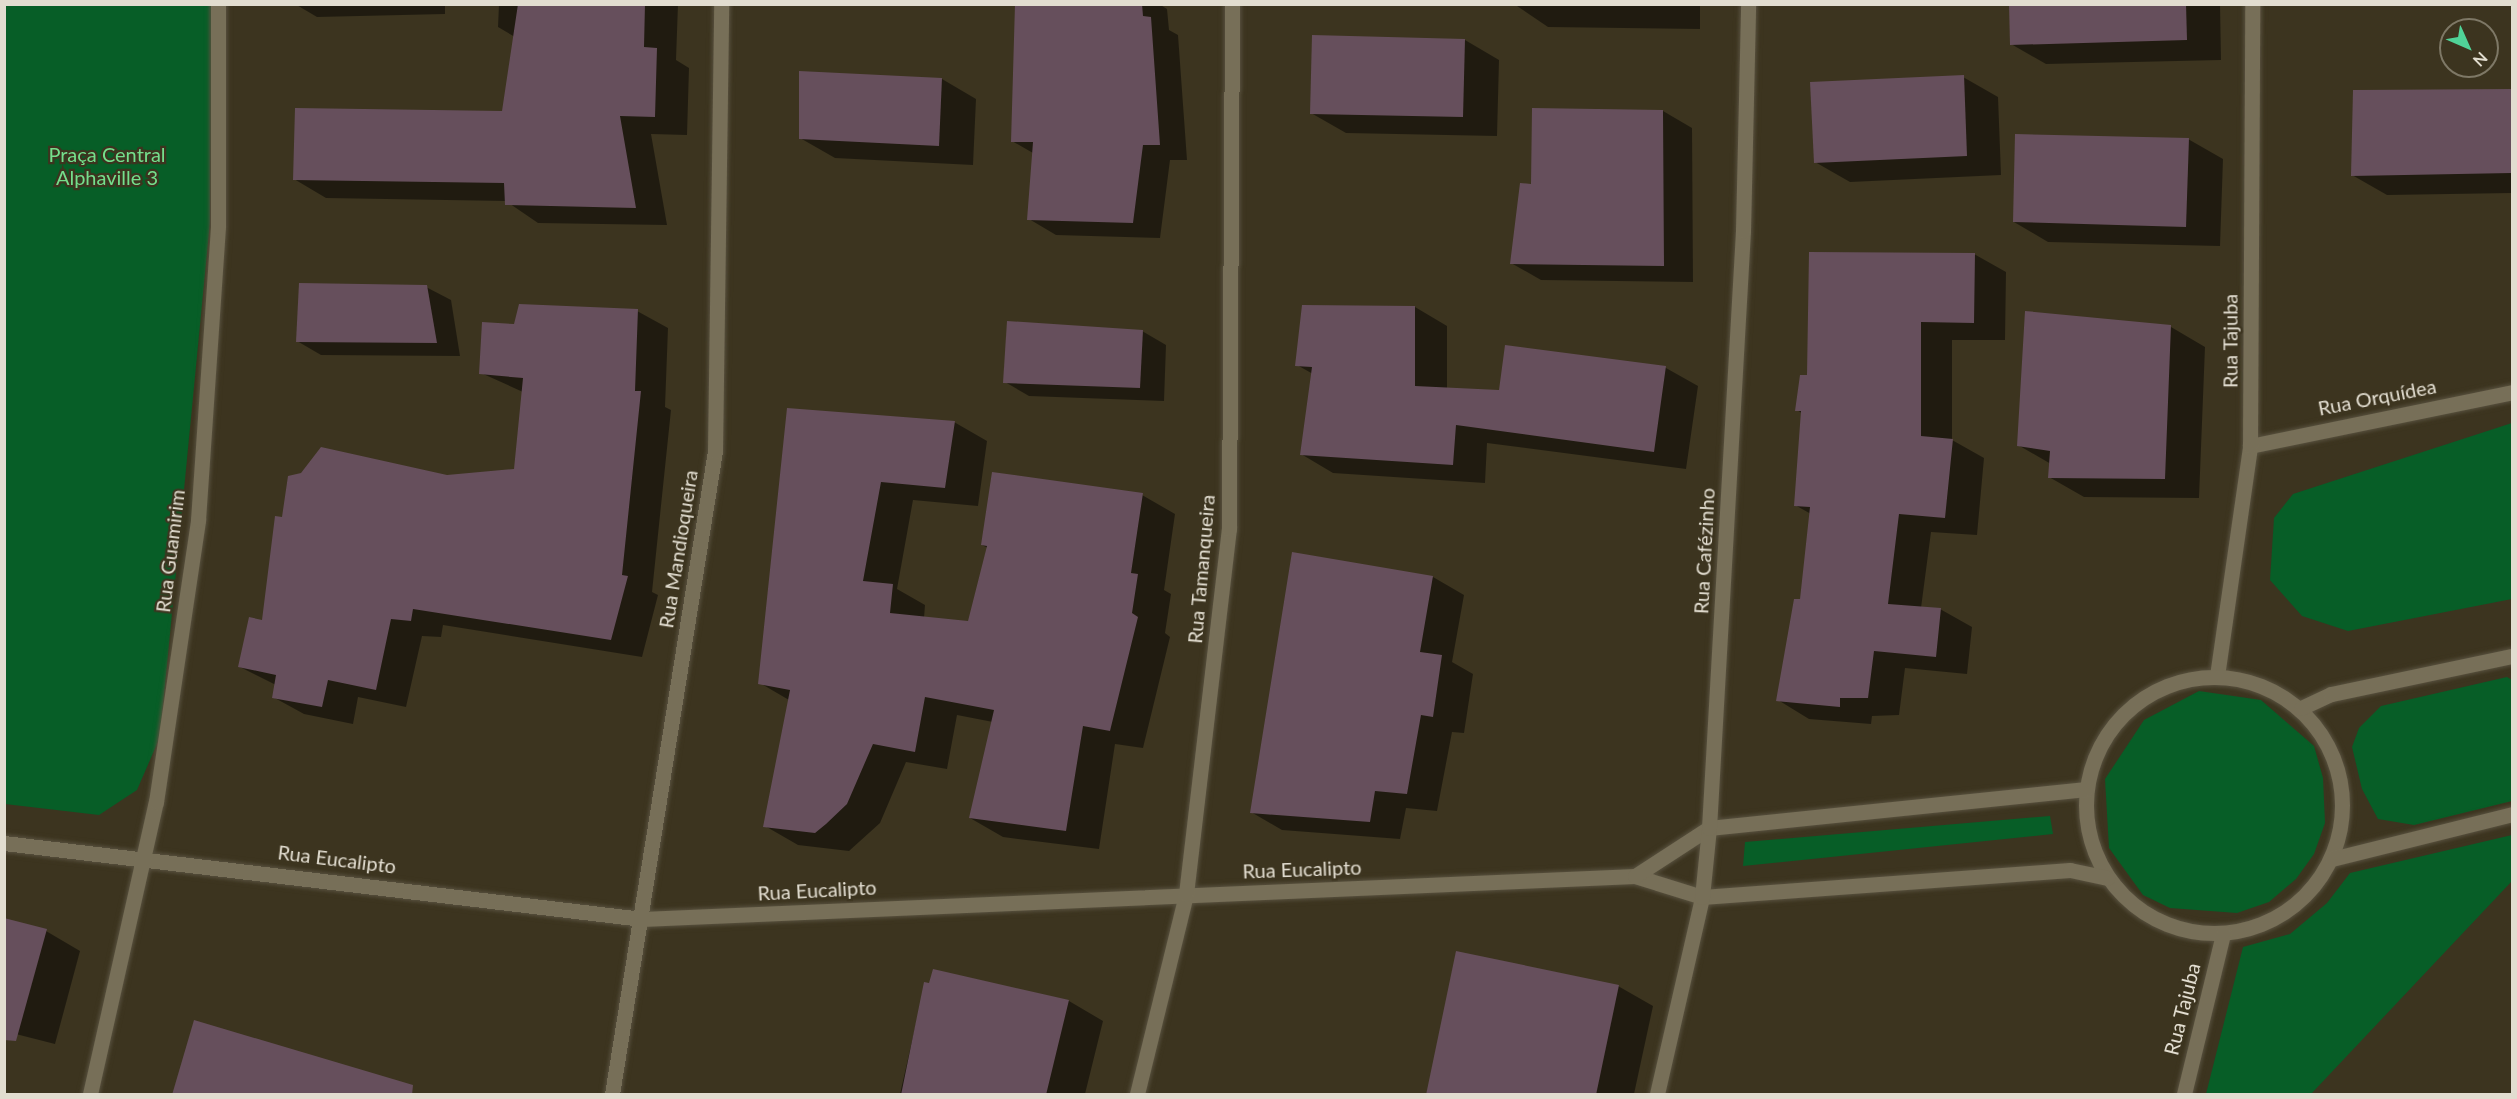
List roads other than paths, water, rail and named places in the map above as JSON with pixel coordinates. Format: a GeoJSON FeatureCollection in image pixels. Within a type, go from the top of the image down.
{"type":"FeatureCollection","features":[{"type":"Feature","properties":{"kind":"street","name":"Rua Guamirim"},"geometry":{"type":"LineString","coordinates":[[90,1095],[144,855],[198,520],[218,226],[218,4]]}},
{"type":"Feature","properties":{"kind":"street","name":"Rua Mandioqueira"},"geometry":{"type":"LineString","coordinates":[[612,1095],[642,919],[715,451],[721,4]]}},
{"type":"Feature","properties":{"kind":"street","name":"Rua Tamanqueira"},"geometry":{"type":"LineString","coordinates":[[1137,1095],[1186,894],[1229,529],[1232,4]]}},
{"type":"Feature","properties":{"kind":"street","name":"Rua Cafézinho"},"geometry":{"type":"LineString","coordinates":[[1657,1095],[1701,897],[1709,828],[1743,231],[1748,4]]}},
{"type":"Feature","properties":{"kind":"street","name":"Rua Tajuba"},"geometry":{"type":"LineString","coordinates":[[2217,676],[2250,446],[2252,4]]}},
{"type":"Feature","properties":{"kind":"street","name":"Rua Orquídea"},"geometry":{"type":"LineString","coordinates":[[2250,446],[2512,392]]}},
{"type":"Feature","properties":{"kind":"street"},"geometry":{"type":"LineString","coordinates":[[2301,708],[2331,694],[2512,656]]}},
{"type":"Feature","properties":{"kind":"street"},"geometry":{"type":"LineString","coordinates":[[2217,676],[2247,680],[2301,708],[2327,740],[2341,778],[2343,819],[2332,859],[2313,888],[2288,911],[2257,927],[2223,934],[2178,929],[2148,915],[2107,878],[2093,850],[2086,789],[2097,752],[2124,714],[2145,696],[2180,680],[2217,676]]}},
{"type":"Feature","properties":{"kind":"street"},"geometry":{"type":"LineString","coordinates":[[1635,876],[1709,828],[2086,789]]}},
{"type":"Feature","properties":{"kind":"street"},"geometry":{"type":"LineString","coordinates":[[2332,859],[2512,814]]}},
{"type":"Feature","properties":{"kind":"street","name":"Rua Eucalipto"},"geometry":{"type":"LineString","coordinates":[[4,843],[144,855],[642,919],[1635,876],[1701,897]]}},
{"type":"Feature","properties":{"kind":"street"},"geometry":{"type":"LineString","coordinates":[[1701,897],[2070,870],[2107,878]]}},
{"type":"Feature","properties":{"kind":"street","name":"Rua Tajuba"},"geometry":{"type":"LineString","coordinates":[[2184,1095],[2223,934]]}},
{"type":"Feature","properties":{"kind":"park label","name":"Praça Central Alphaville 3"},"geometry":{"type":"Point","coordinates":[107,166]}}]}
